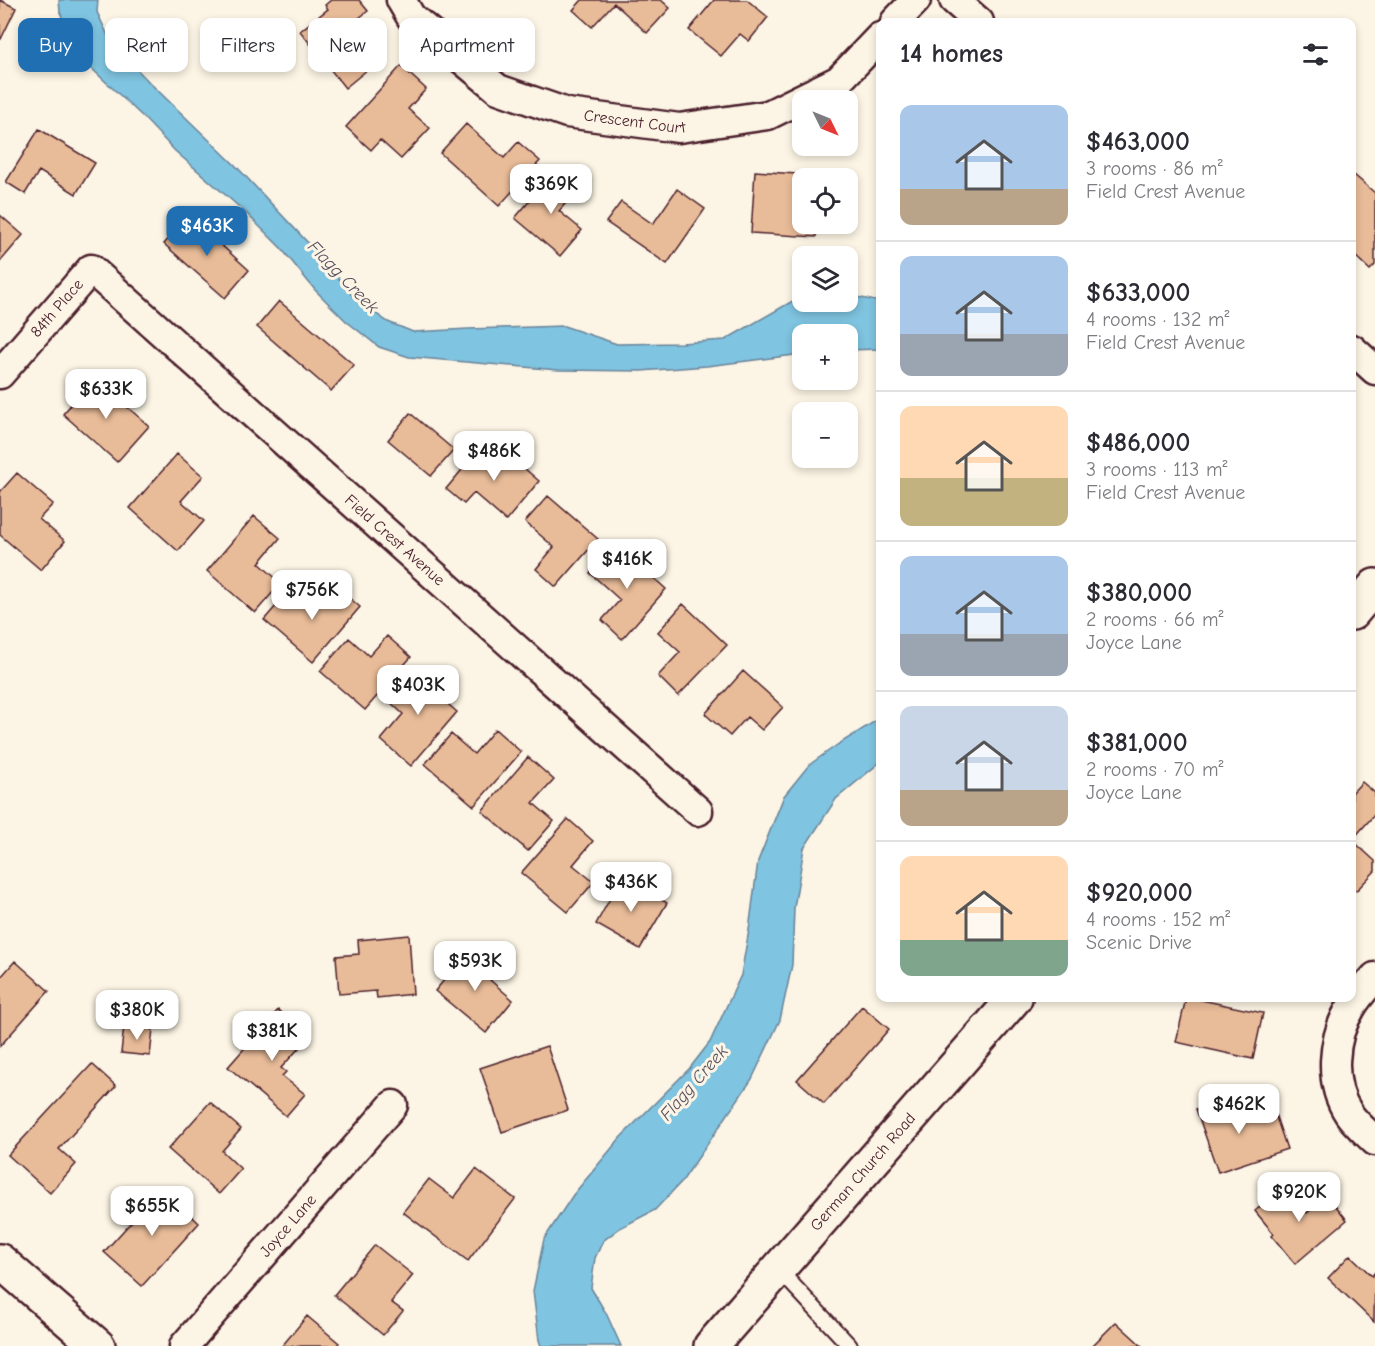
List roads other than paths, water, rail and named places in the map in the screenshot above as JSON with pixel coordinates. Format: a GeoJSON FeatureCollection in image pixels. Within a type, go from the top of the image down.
{"type":"FeatureCollection","features":[{"type":"Feature","properties":{"kind":"street","name":"Crescent Court"},"geometry":{"type":"LineString","coordinates":[[402,0],[411,17],[498,89],[567,113],[679,128],[768,115],[839,80],[876,41]]}},
{"type":"Feature","properties":{"kind":"street"},"geometry":{"type":"LineString","coordinates":[[899,18],[916,0]]}},
{"type":"Feature","properties":{"kind":"street"},"geometry":{"type":"LineString","coordinates":[[954,0],[974,18]]}},
{"type":"Feature","properties":{"kind":"street","name":"84th Place"},"geometry":{"type":"LineString","coordinates":[[0,374],[91,269]]}},
{"type":"Feature","properties":{"kind":"street","name":"Field Crest Avenue"},"geometry":{"type":"LineString","coordinates":[[91,269],[698,811]]}},
{"type":"Feature","properties":{"kind":"street"},"geometry":{"type":"LineString","coordinates":[[1356,352],[1375,369]]}},
{"type":"Feature","properties":{"kind":"street"},"geometry":{"type":"LineString","coordinates":[[1356,607],[1375,586]]}},
{"type":"Feature","properties":{"kind":"street"},"geometry":{"type":"LineString","coordinates":[[1356,1000],[1375,977]]}},
{"type":"Feature","properties":{"kind":"street","name":"German Church Road"},"geometry":{"type":"LineString","coordinates":[[711,1346],[1012,1002]]}},
{"type":"Feature","properties":{"kind":"street"},"geometry":{"type":"LineString","coordinates":[[1354,1002],[1344,1021],[1338,1039],[1335,1060],[1336,1079],[1345,1107],[1357,1125],[1375,1141]]}},
{"type":"Feature","properties":{"kind":"street","name":"Joyce Lane"},"geometry":{"type":"LineString","coordinates":[[184,1346],[393,1105]]}},
{"type":"Feature","properties":{"kind":"street"},"geometry":{"type":"LineString","coordinates":[[0,1261],[98,1346]]}},
{"type":"Feature","properties":{"kind":"lane"},"geometry":{"type":"LineString","coordinates":[[778,1269],[850,1346]]}},
{"type":"Feature","properties":{"kind":"water"},"geometry":{"type":"Polygon","coordinates":[[[59,0],[98,0],[97,12],[105,29],[105,72],[140,72],[235,165],[326,262],[354,298],[388,322],[413,332],[564,326],[617,344],[681,343],[725,340],[792,301],[792,312],[858,312],[858,297],[876,301],[876,349],[858,350],[858,324],[792,324],[792,355],[707,366],[641,371],[558,370],[409,357],[379,347],[346,321],[315,290],[281,248],[245,212],[175,151],[93,70],[93,18],[62,18],[59,0]]]}},
{"type":"Feature","properties":{"kind":"water","name":"Flagg Creek"},"geometry":{"type":"Polygon","coordinates":[[[876,721],[876,766],[836,799],[804,848],[794,908],[792,965],[780,1020],[752,1079],[683,1180],[655,1210],[620,1228],[603,1241],[595,1258],[591,1288],[606,1313],[621,1346],[541,1346],[533,1291],[544,1239],[573,1195],[621,1137],[689,1069],[710,1042],[741,975],[758,861],[784,796],[809,765],[876,721]]]}}]}
